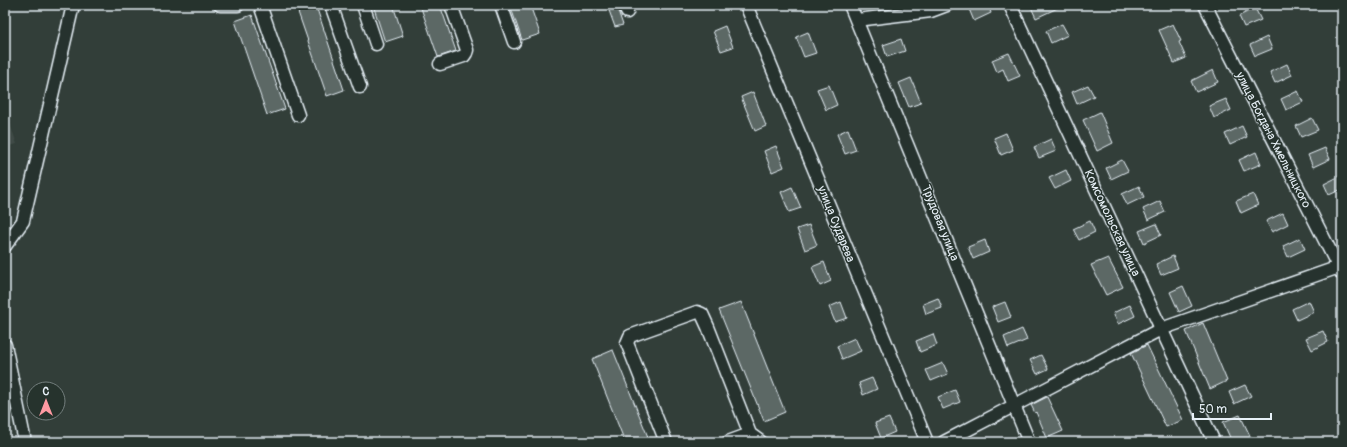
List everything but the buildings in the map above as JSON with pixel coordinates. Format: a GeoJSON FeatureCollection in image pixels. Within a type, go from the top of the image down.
{"type":"FeatureCollection","features":[{"type":"Feature","properties":{"kind":"street"},"geometry":{"type":"LineString","coordinates":[[5,246],[23,222],[73,5]]}},
{"type":"Feature","properties":{"kind":"street"},"geometry":{"type":"LineString","coordinates":[[220,5],[238,5]]}},
{"type":"Feature","properties":{"kind":"street"},"geometry":{"type":"LineString","coordinates":[[260,5],[298,115]]}},
{"type":"Feature","properties":{"kind":"street"},"geometry":{"type":"LineString","coordinates":[[331,5],[360,87]]}},
{"type":"Feature","properties":{"kind":"street"},"geometry":{"type":"LineString","coordinates":[[363,5],[376,44]]}},
{"type":"Feature","properties":{"kind":"street"},"geometry":{"type":"LineString","coordinates":[[440,64],[464,56],[467,50],[451,5]]}},
{"type":"Feature","properties":{"kind":"street"},"geometry":{"type":"LineString","coordinates":[[501,5],[514,42]]}},
{"type":"Feature","properties":{"kind":"street","name":"улица Сударева"},"geometry":{"type":"LineString","coordinates":[[746,5],[927,442]]}},
{"type":"Feature","properties":{"kind":"street","name":"Трудовая улица"},"geometry":{"type":"LineString","coordinates":[[850,5],[1029,442]]}},
{"type":"Feature","properties":{"kind":"street"},"geometry":{"type":"LineString","coordinates":[[857,20],[931,11],[947,5]]}},
{"type":"Feature","properties":{"kind":"street","name":"Комсомольская улица"},"geometry":{"type":"LineString","coordinates":[[1010,5],[1214,442]]}},
{"type":"Feature","properties":{"kind":"street","name":"улица Богдана Хмельницкого"},"geometry":{"type":"LineString","coordinates":[[1204,5],[1341,270]]}},
{"type":"Feature","properties":{"kind":"street"},"geometry":{"type":"LineString","coordinates":[[944,442],[1161,329],[1341,270]]}},
{"type":"Feature","properties":{"kind":"street"},"geometry":{"type":"LineString","coordinates":[[666,442],[627,343],[630,336],[697,312],[702,314],[708,327],[750,434],[761,442]]}},
{"type":"Feature","properties":{"kind":"street"},"geometry":{"type":"LineString","coordinates":[[5,345],[25,442]]}},
{"type":"Feature","properties":{"kind":"street"},"geometry":{"type":"LineString","coordinates":[[728,442],[750,434]]}},
{"type":"Feature","properties":{"kind":"shaded area"},"geometry":{"type":"Polygon","coordinates":[[[5,110],[17,144],[5,147],[5,110]]]}}]}
